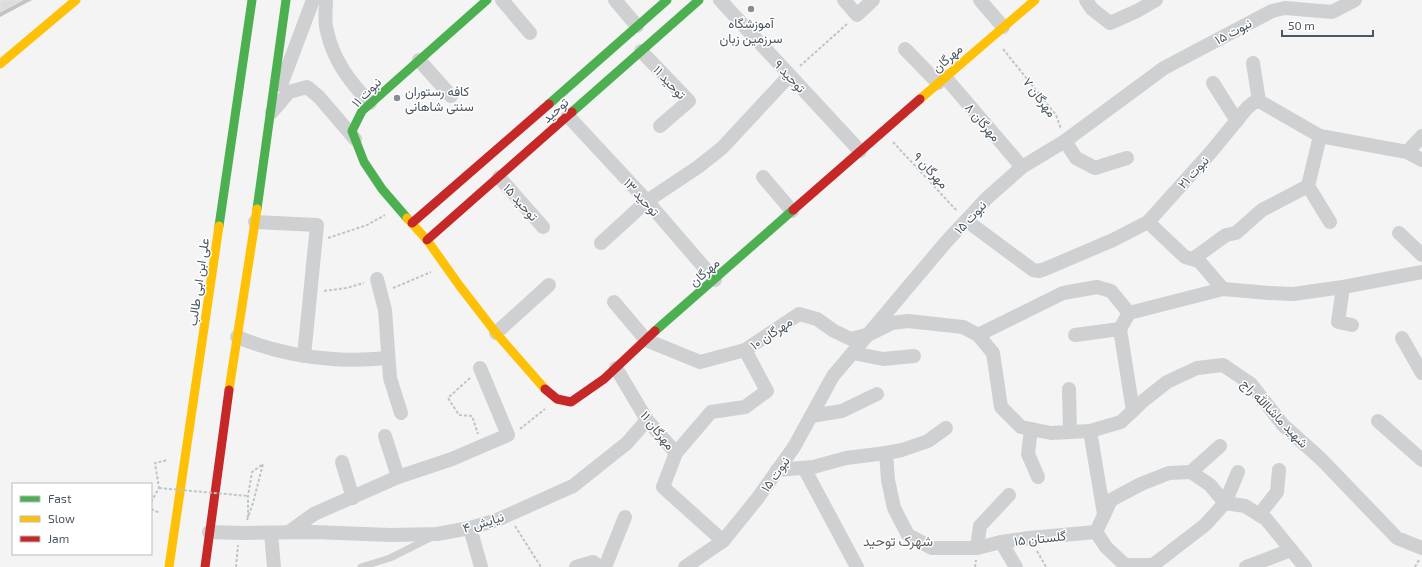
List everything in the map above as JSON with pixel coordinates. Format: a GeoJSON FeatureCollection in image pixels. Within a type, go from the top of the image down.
{"type":"FeatureCollection","features":[{"type":"Feature","properties":{"kind":"street"},"geometry":{"type":"LineString","coordinates":[[0,64],[76,0]]}},
{"type":"Feature","properties":{"kind":"street","name":"علی ابن ابی طالب"},"geometry":{"type":"LineString","coordinates":[[169,567],[252,0]]}},
{"type":"Feature","properties":{"kind":"street"},"geometry":{"type":"LineString","coordinates":[[205,567],[286,0]]}},
{"type":"Feature","properties":{"kind":"street"},"geometry":{"type":"LineString","coordinates":[[271,112],[313,0]]}},
{"type":"Feature","properties":{"kind":"street"},"geometry":{"type":"LineString","coordinates":[[326,0],[326,31],[337,59],[352,84],[370,103]]}},
{"type":"Feature","properties":{"kind":"street","name":"نبوت ۱۱"},"geometry":{"type":"LineString","coordinates":[[412,223],[382,189],[364,162],[352,131],[362,111],[370,103],[487,0]]}},
{"type":"Feature","properties":{"kind":"street"},"geometry":{"type":"LineString","coordinates":[[502,0],[530,33]]}},
{"type":"Feature","properties":{"kind":"street"},"geometry":{"type":"LineString","coordinates":[[615,0],[637,26]]}},
{"type":"Feature","properties":{"kind":"street","name":"توحید"},"geometry":{"type":"LineString","coordinates":[[412,223],[667,0]]}},
{"type":"Feature","properties":{"kind":"street","name":"توحید"},"geometry":{"type":"LineString","coordinates":[[427,240],[700,0]]}},
{"type":"Feature","properties":{"kind":"street","name":"توحید ۹"},"geometry":{"type":"LineString","coordinates":[[720,0],[860,151]]}},
{"type":"Feature","properties":{"kind":"street"},"geometry":{"type":"LineString","coordinates":[[844,0],[857,15],[873,0]]}},
{"type":"Feature","properties":{"kind":"street"},"geometry":{"type":"LineString","coordinates":[[980,0],[998,31]]}},
{"type":"Feature","properties":{"kind":"street","name":"مهرگان"},"geometry":{"type":"LineString","coordinates":[[557,399],[571,402],[604,379],[860,151],[1035,0]]}},
{"type":"Feature","properties":{"kind":"street"},"geometry":{"type":"LineString","coordinates":[[1086,0],[1092,9],[1110,23],[1137,11],[1156,0]]}},
{"type":"Feature","properties":{"kind":"street","name":"نبوت ۱۵"},"geometry":{"type":"LineString","coordinates":[[692,566],[724,541],[757,499],[794,447],[833,376],[870,334],[946,242],[987,198],[1022,167],[1065,141],[1164,68],[1272,11],[1285,8],[1332,12],[1352,1]]}},
{"type":"Feature","properties":{"kind":"street","name":"مهرگان ۸"},"geometry":{"type":"LineString","coordinates":[[905,49],[941,80],[1022,167]]}},
{"type":"Feature","properties":{"kind":"street","name":"توحید ۱۱"},"geometry":{"type":"LineString","coordinates":[[642,51],[689,101],[660,126]]}},
{"type":"Feature","properties":{"kind":"street"},"geometry":{"type":"LineString","coordinates":[[418,60],[451,96]]}},
{"type":"Feature","properties":{"kind":"street"},"geometry":{"type":"LineString","coordinates":[[1253,63],[1259,101],[1320,136],[1407,152],[1422,160]]}},
{"type":"Feature","properties":{"kind":"street"},"geometry":{"type":"LineString","coordinates":[[601,243],[647,202],[722,148],[789,76]]}},
{"type":"Feature","properties":{"kind":"street"},"geometry":{"type":"LineString","coordinates":[[1213,83],[1237,120]]}},
{"type":"Feature","properties":{"kind":"street"},"geometry":{"type":"LineString","coordinates":[[271,112],[289,92],[307,87],[319,97],[355,138]]}},
{"type":"Feature","properties":{"kind":"street","name":"نبوت ۲۱"},"geometry":{"type":"LineString","coordinates":[[967,221],[1033,270],[1045,270],[1113,240],[1148,222],[1211,152],[1247,108],[1253,103],[1259,101]]}},
{"type":"Feature","properties":{"kind":"street","name":"توحید ۱۳"},"geometry":{"type":"LineString","coordinates":[[568,116],[647,202],[715,280]]}},
{"type":"Feature","properties":{"kind":"street"},"geometry":{"type":"LineString","coordinates":[[1320,136],[1308,186],[1330,222]]}},
{"type":"Feature","properties":{"kind":"street"},"geometry":{"type":"LineString","coordinates":[[1407,152],[1422,136]]}},
{"type":"Feature","properties":{"kind":"street"},"geometry":{"type":"LineString","coordinates":[[1065,141],[1076,158],[1095,168],[1127,158]]}},
{"type":"Feature","properties":{"kind":"street"},"geometry":{"type":"LineString","coordinates":[[763,177],[792,211]]}},
{"type":"Feature","properties":{"kind":"street","name":"توحید ۱۵"},"geometry":{"type":"LineString","coordinates":[[499,178],[543,227]]}},
{"type":"Feature","properties":{"kind":"street"},"geometry":{"type":"LineString","coordinates":[[1192,259],[1226,235],[1236,233],[1262,210],[1308,186]]}},
{"type":"Feature","properties":{"kind":"street"},"geometry":{"type":"LineString","coordinates":[[255,222],[317,225],[304,356]]}},
{"type":"Feature","properties":{"kind":"street"},"geometry":{"type":"LineString","coordinates":[[1148,222],[1185,257],[1199,261],[1224,289]]}},
{"type":"Feature","properties":{"kind":"street"},"geometry":{"type":"LineString","coordinates":[[412,223],[427,240],[496,333],[545,390],[557,399]]}},
{"type":"Feature","properties":{"kind":"street"},"geometry":{"type":"LineString","coordinates":[[1399,233],[1422,255]]}},
{"type":"Feature","properties":{"kind":"street"},"geometry":{"type":"LineString","coordinates":[[1133,411],[1120,329],[1129,313],[1224,289],[1293,294],[1343,287],[1422,272]]}},
{"type":"Feature","properties":{"kind":"street"},"geometry":{"type":"LineString","coordinates":[[377,279],[385,310],[390,378],[401,414]]}},
{"type":"Feature","properties":{"kind":"street"},"geometry":{"type":"LineString","coordinates":[[496,333],[549,285]]}},
{"type":"Feature","properties":{"kind":"street"},"geometry":{"type":"LineString","coordinates":[[978,335],[1063,293],[1097,287],[1110,291],[1129,313]]}},
{"type":"Feature","properties":{"kind":"street"},"geometry":{"type":"LineString","coordinates":[[1343,287],[1338,322],[1352,325]]}},
{"type":"Feature","properties":{"kind":"street"},"geometry":{"type":"LineString","coordinates":[[614,302],[646,340]]}},
{"type":"Feature","properties":{"kind":"street","name":"مهرگان ۱۰"},"geometry":{"type":"LineString","coordinates":[[646,340],[700,362],[745,350],[799,314],[817,319],[834,331],[851,339],[870,334]]}},
{"type":"Feature","properties":{"kind":"street","name":"شهید ماشاالله راج"},"geometry":{"type":"LineString","coordinates":[[870,334],[892,323],[908,321],[963,327],[978,335],[993,354],[1001,407],[1021,427],[1051,433],[1090,431],[1121,422],[1143,401],[1167,382],[1197,368],[1223,365],[1251,384],[1283,424],[1321,459],[1397,538],[1422,548]]}},
{"type":"Feature","properties":{"kind":"street"},"geometry":{"type":"LineString","coordinates":[[1075,334],[1120,329]]}},
{"type":"Feature","properties":{"kind":"street"},"geometry":{"type":"LineString","coordinates":[[237,336],[259,346],[304,356],[333,359],[388,358]]}},
{"type":"Feature","properties":{"kind":"street"},"geometry":{"type":"LineString","coordinates":[[1402,338],[1422,373]]}},
{"type":"Feature","properties":{"kind":"street"},"geometry":{"type":"LineString","coordinates":[[676,453],[711,412],[745,407],[767,391],[745,350]]}},
{"type":"Feature","properties":{"kind":"street"},"geometry":{"type":"LineString","coordinates":[[853,353],[883,359],[914,356]]}},
{"type":"Feature","properties":{"kind":"street"},"geometry":{"type":"LineString","coordinates":[[289,532],[314,514],[398,477],[452,459],[508,435],[480,368]]}},
{"type":"Feature","properties":{"kind":"street","name":"مهرگان ۱۱"},"geometry":{"type":"LineString","coordinates":[[616,368],[647,420],[676,453],[663,487],[724,541]]}},
{"type":"Feature","properties":{"kind":"street"},"geometry":{"type":"LineString","coordinates":[[1069,389],[1070,432]]}},
{"type":"Feature","properties":{"kind":"street"},"geometry":{"type":"LineString","coordinates":[[811,416],[842,411],[877,394]]}},
{"type":"Feature","properties":{"kind":"street","name":"نیایش ۴"},"geometry":{"type":"LineString","coordinates":[[209,532],[289,532],[391,535],[437,534],[470,528],[497,520],[573,486],[627,443],[647,420]]}},
{"type":"Feature","properties":{"kind":"street"},"geometry":{"type":"LineString","coordinates":[[1378,421],[1422,460]]}},
{"type":"Feature","properties":{"kind":"street"},"geometry":{"type":"LineString","coordinates":[[777,470],[813,467],[846,458],[902,450],[928,441],[946,428]]}},
{"type":"Feature","properties":{"kind":"street"},"geometry":{"type":"LineString","coordinates":[[1031,429],[1028,454],[1038,477]]}},
{"type":"Feature","properties":{"kind":"street"},"geometry":{"type":"LineString","coordinates":[[1090,431],[1104,514]]}},
{"type":"Feature","properties":{"kind":"street"},"geometry":{"type":"LineString","coordinates":[[385,436],[398,477]]}},
{"type":"Feature","properties":{"kind":"street"},"geometry":{"type":"LineString","coordinates":[[1191,472],[1220,446]]}},
{"type":"Feature","properties":{"kind":"street","name":"گلستان ۱۵"},"geometry":{"type":"LineString","coordinates":[[886,453],[888,480],[894,508],[908,534],[932,548],[977,548],[1001,542],[1029,538],[1096,532]]}},
{"type":"Feature","properties":{"kind":"street"},"geometry":{"type":"LineString","coordinates":[[342,462],[353,498]]}},
{"type":"Feature","properties":{"kind":"street"},"geometry":{"type":"LineString","coordinates":[[804,468],[857,567]]}},
{"type":"Feature","properties":{"kind":"street"},"geometry":{"type":"LineString","coordinates":[[1259,515],[1277,492],[1279,470]]}},
{"type":"Feature","properties":{"kind":"street"},"geometry":{"type":"LineString","coordinates":[[1238,472],[1225,503],[1205,525],[1160,564],[1125,565],[1106,548],[1096,532],[1112,500],[1141,484],[1169,473],[1191,472],[1210,485],[1225,503],[1246,506],[1266,519],[1305,567]]}},
{"type":"Feature","properties":{"kind":"street"},"geometry":{"type":"LineString","coordinates":[[977,548],[980,526],[1010,495]]}},
{"type":"Feature","properties":{"kind":"street"},"geometry":{"type":"LineString","coordinates":[[605,567],[624,517]]}},
{"type":"Feature","properties":{"kind":"street"},"geometry":{"type":"LineString","coordinates":[[470,528],[481,567]]}},
{"type":"Feature","properties":{"kind":"street"},"geometry":{"type":"LineString","coordinates":[[271,533],[274,567]]}},
{"type":"Feature","properties":{"kind":"street"},"geometry":{"type":"LineString","coordinates":[[1001,542],[1016,567]]}},
{"type":"Feature","properties":{"kind":"street"},"geometry":{"type":"LineString","coordinates":[[1246,567],[1290,550]]}},
{"type":"Feature","properties":{"kind":"street"},"geometry":{"type":"LineString","coordinates":[[576,567],[593,562],[599,567]]}},
{"type":"Feature","properties":{"kind":"lane"},"geometry":{"type":"LineString","coordinates":[[360,567],[390,558],[437,534]]}},
{"type":"Feature","properties":{"kind":"path"},"geometry":{"type":"LineString","coordinates":[[789,76],[857,15]]}},
{"type":"Feature","properties":{"kind":"path","name":"مهرگان ۷"},"geometry":{"type":"LineString","coordinates":[[998,31],[1056,115],[1065,141]]}},
{"type":"Feature","properties":{"kind":"path","name":"مهرگان ۹"},"geometry":{"type":"LineString","coordinates":[[883,131],[967,221]]}},
{"type":"Feature","properties":{"kind":"path"},"geometry":{"type":"LineString","coordinates":[[315,243],[367,225],[398,207]]}},
{"type":"Feature","properties":{"kind":"path"},"geometry":{"type":"LineString","coordinates":[[380,293],[445,266]]}},
{"type":"Feature","properties":{"kind":"path"},"geometry":{"type":"LineString","coordinates":[[310,292],[346,288],[377,279]]}},
{"type":"Feature","properties":{"kind":"path"},"geometry":{"type":"LineString","coordinates":[[480,368],[448,398],[459,415],[472,416],[482,446]]}},
{"type":"Feature","properties":{"kind":"path"},"geometry":{"type":"LineString","coordinates":[[508,435],[517,432],[557,399]]}},
{"type":"Feature","properties":{"kind":"path"},"geometry":{"type":"LineString","coordinates":[[152,500],[159,488],[155,463]]}},
{"type":"Feature","properties":{"kind":"path"},"geometry":{"type":"LineString","coordinates":[[236,567],[238,545],[243,533],[248,518],[253,503],[263,464],[252,472],[248,496],[248,518]]}},
{"type":"Feature","properties":{"kind":"path"},"geometry":{"type":"LineString","coordinates":[[159,488],[248,496]]}},
{"type":"Feature","properties":{"kind":"path"},"geometry":{"type":"LineString","coordinates":[[508,515],[542,567]]}},
{"type":"Feature","properties":{"kind":"path"},"geometry":{"type":"LineString","coordinates":[[1029,538],[1046,567]]}},
{"type":"Feature","properties":{"kind":"building"},"geometry":{"type":"Polygon","coordinates":[[[0,0],[23,0],[0,12],[0,0]]]}},
{"type":"Feature","properties":{"kind":"traffic: fast"},"geometry":{"type":"LineString","coordinates":[[219,226],[252,0]]}},
{"type":"Feature","properties":{"kind":"traffic: fast"},"geometry":{"type":"LineString","coordinates":[[257,209],[286,0]]}},
{"type":"Feature","properties":{"kind":"traffic: fast"},"geometry":{"type":"LineString","coordinates":[[407,218],[382,189],[364,162],[352,131],[362,111],[487,0]]}},
{"type":"Feature","properties":{"kind":"traffic: fast"},"geometry":{"type":"LineString","coordinates":[[549,104],[667,0]]}},
{"type":"Feature","properties":{"kind":"traffic: fast"},"geometry":{"type":"LineString","coordinates":[[572,112],[699,0]]}},
{"type":"Feature","properties":{"kind":"traffic: fast"},"geometry":{"type":"LineString","coordinates":[[655,331],[793,210]]}},
{"type":"Feature","properties":{"kind":"traffic: slow"},"geometry":{"type":"LineString","coordinates":[[0,64],[76,0]]}},
{"type":"Feature","properties":{"kind":"traffic: slow"},"geometry":{"type":"LineString","coordinates":[[920,99],[1035,0]]}},
{"type":"Feature","properties":{"kind":"traffic: slow"},"geometry":{"type":"LineString","coordinates":[[229,390],[257,209]]}},
{"type":"Feature","properties":{"kind":"traffic: slow"},"geometry":{"type":"LineString","coordinates":[[407,218],[427,240],[496,333],[545,389]]}},
{"type":"Feature","properties":{"kind":"traffic: slow"},"geometry":{"type":"LineString","coordinates":[[169,567],[219,226]]}},
{"type":"Feature","properties":{"kind":"traffic: jam"},"geometry":{"type":"LineString","coordinates":[[793,210],[920,99]]}},
{"type":"Feature","properties":{"kind":"traffic: jam"},"geometry":{"type":"LineString","coordinates":[[412,223],[549,104]]}},
{"type":"Feature","properties":{"kind":"traffic: jam"},"geometry":{"type":"LineString","coordinates":[[427,240],[572,112]]}},
{"type":"Feature","properties":{"kind":"traffic: jam"},"geometry":{"type":"LineString","coordinates":[[545,389],[557,399],[571,402],[604,379],[655,331]]}},
{"type":"Feature","properties":{"kind":"traffic: jam"},"geometry":{"type":"LineString","coordinates":[[205,567],[229,390]]}},
{"type":"Feature","properties":{"kind":"place","name":"آموزشگاه سرزمین زبان"},"geometry":{"type":"Point","coordinates":[751,9]}},
{"type":"Feature","properties":{"kind":"place","name":"کافه رستوران سنتی شاهانی"},"geometry":{"type":"Point","coordinates":[397,98]}},
{"type":"Feature","properties":{"kind":"district","name":"شهرک توحید"},"geometry":{"type":"Point","coordinates":[898,540]}}]}
